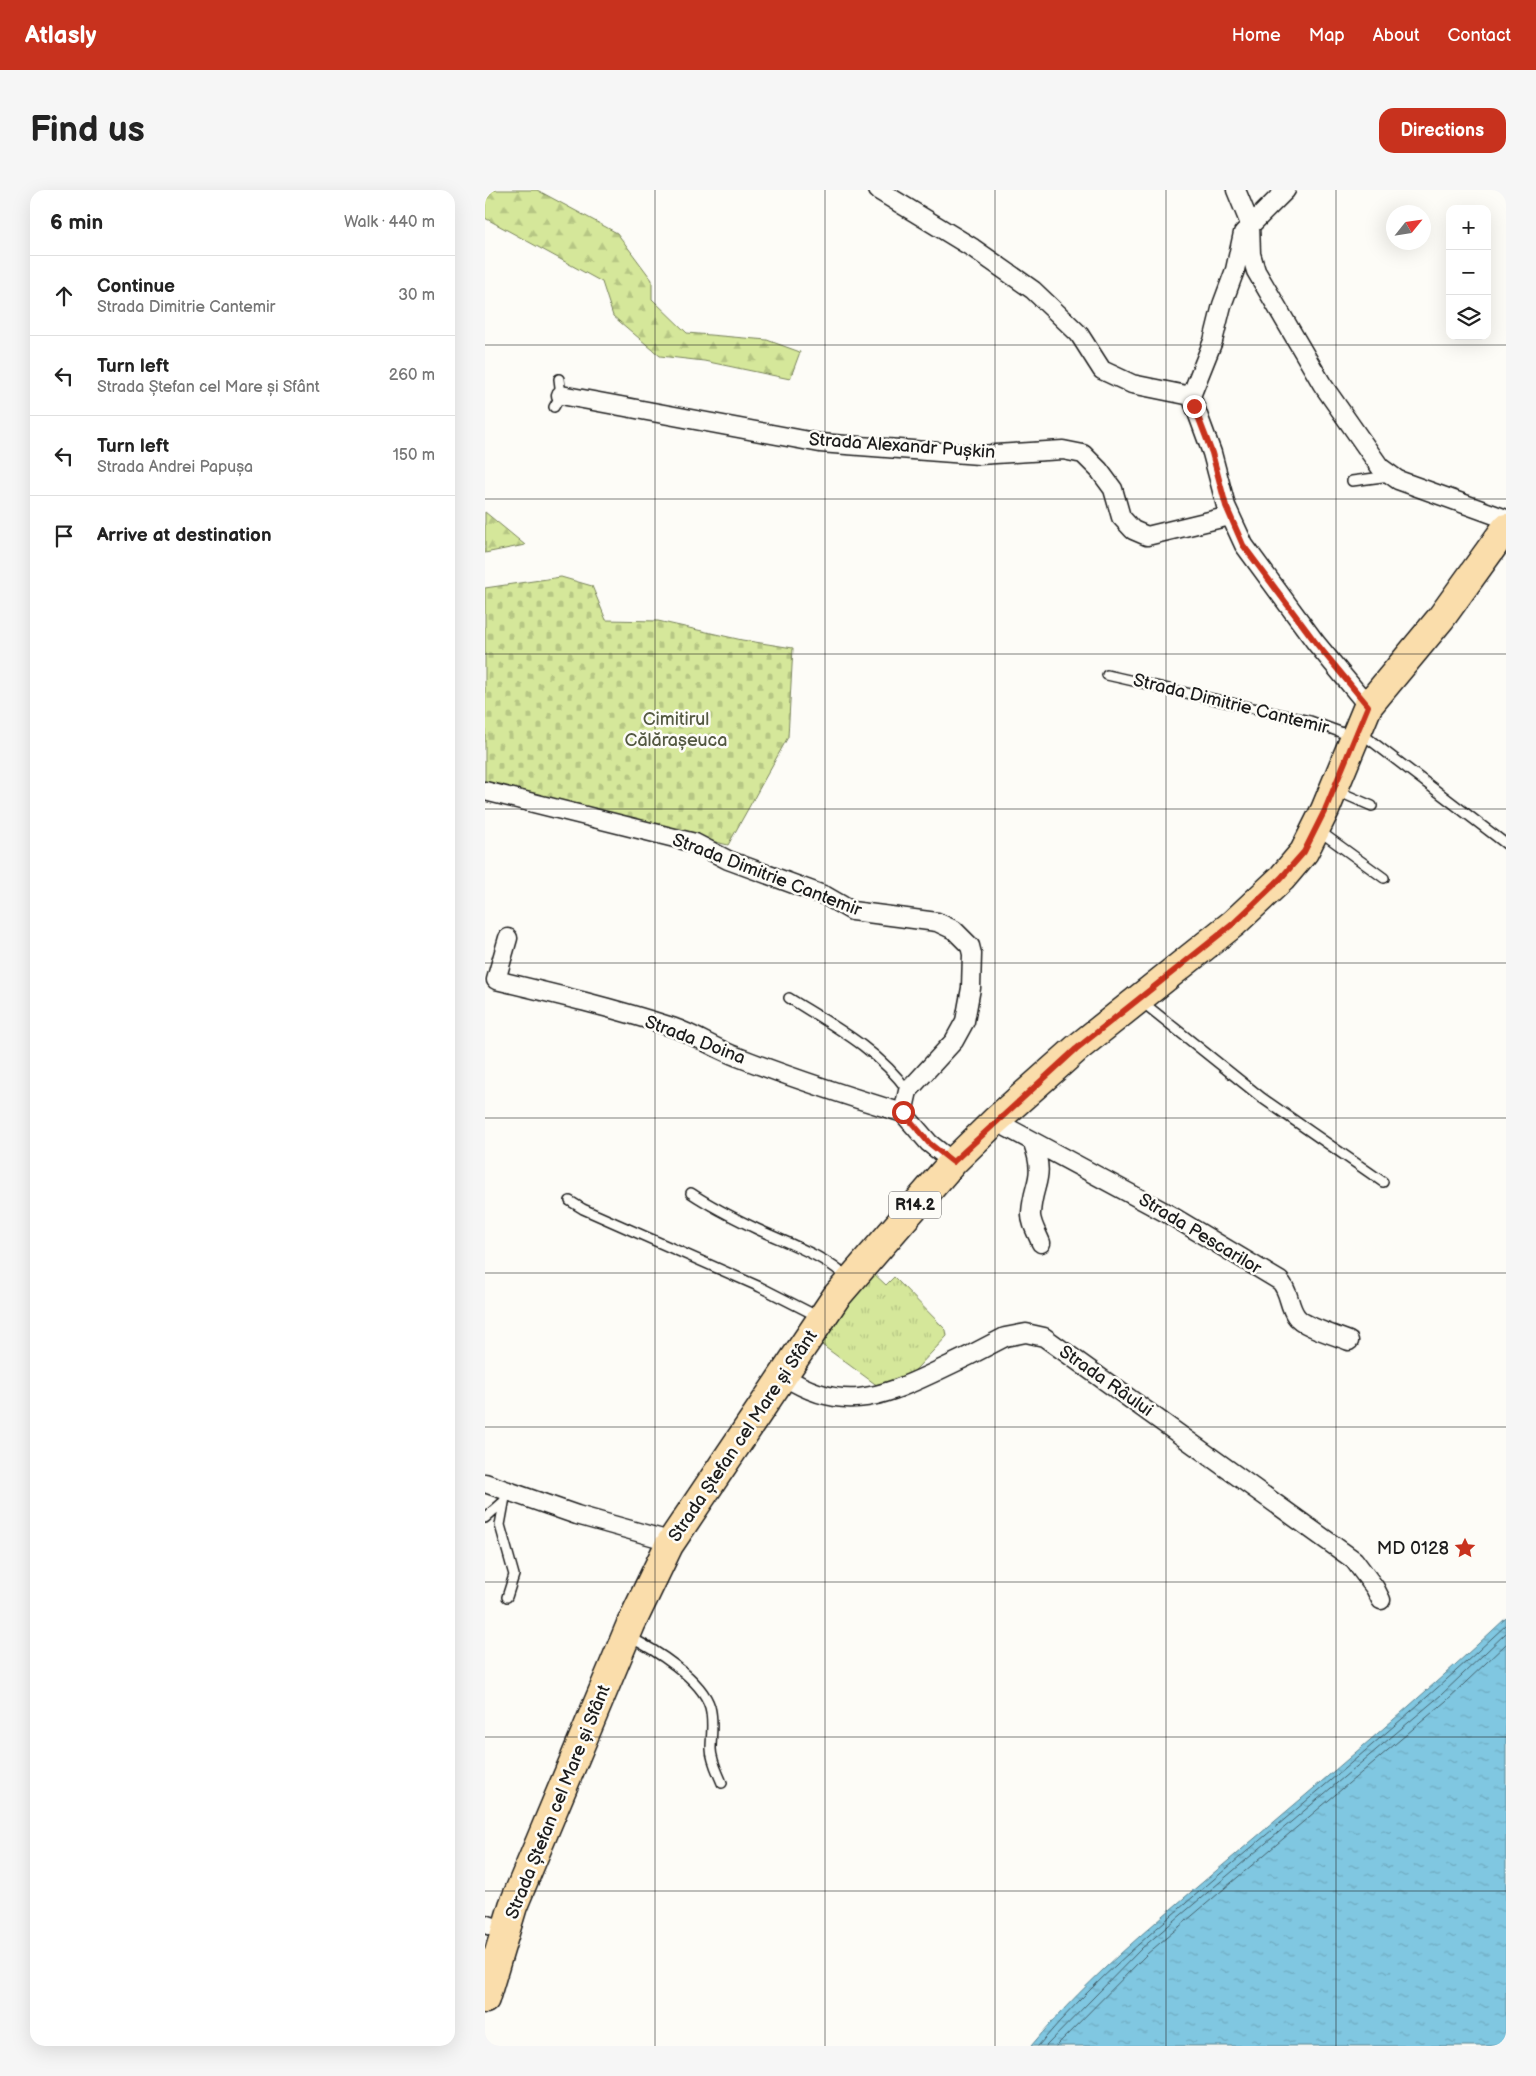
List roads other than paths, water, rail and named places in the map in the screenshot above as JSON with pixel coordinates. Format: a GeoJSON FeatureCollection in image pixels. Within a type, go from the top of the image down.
{"type":"FeatureCollection","features":[{"type":"Feature","properties":{"kind":"main road","name":"Strada Ștefan cel Mare și Sfânt"},"geometry":{"type":"LineString","coordinates":[[485,1999],[495,1927],[513,1906],[627,1635],[669,1545],[691,1509],[785,1377],[822,1319],[850,1280],[953,1162],[1076,1049],[1260,900],[1304,852],[1334,790],[1359,724],[1441,618],[1506,528]]}},
{"type":"Feature","properties":{"kind":"street"},"geometry":{"type":"LineString","coordinates":[[878,190],[973,248],[1033,290],[1079,334],[1101,370],[1133,384],[1191,396]]}},
{"type":"Feature","properties":{"kind":"street"},"geometry":{"type":"LineString","coordinates":[[1236,190],[1250,224],[1251,254],[1256,271],[1322,384],[1380,467],[1390,476],[1437,496],[1506,519]]}},
{"type":"Feature","properties":{"kind":"street"},"geometry":{"type":"LineString","coordinates":[[1286,190],[1243,233],[1235,270],[1222,305],[1213,341],[1191,396],[1212,453],[1230,516],[1243,545],[1316,643],[1359,724]]}},
{"type":"Feature","properties":{"kind":"street","name":"Strada Alexandr Pușkin"},"geometry":{"type":"LineString","coordinates":[[558,393],[819,443],[979,455],[1063,450],[1083,454],[1099,470],[1113,489],[1121,517],[1133,530],[1147,536],[1230,516]]}},
{"type":"Feature","properties":{"kind":"street","name":"Strada Dimitrie Cantemir"},"geometry":{"type":"LineString","coordinates":[[485,791],[695,843],[728,860],[826,896],[852,910],[937,922],[954,930],[970,946],[972,954],[971,988],[965,1020],[954,1041],[909,1091],[903,1112]]}},
{"type":"Feature","properties":{"kind":"street","name":"Strada Doina"},"geometry":{"type":"LineString","coordinates":[[508,938],[496,980],[599,1005],[673,1027],[713,1044],[737,1057],[842,1094],[903,1112]]}},
{"type":"Feature","properties":{"kind":"street"},"geometry":{"type":"LineString","coordinates":[[903,1112],[929,1143],[953,1162]]}},
{"type":"Feature","properties":{"kind":"street","name":"Strada Pescarilor"},"geometry":{"type":"LineString","coordinates":[[995,1122],[1163,1210],[1280,1281],[1289,1294],[1296,1317],[1305,1323],[1349,1340]]}},
{"type":"Feature","properties":{"kind":"street"},"geometry":{"type":"LineString","coordinates":[[1033,1143],[1039,1161],[1040,1177],[1030,1214],[1041,1243]]}},
{"type":"Feature","properties":{"kind":"street","name":"Strada Râului"},"geometry":{"type":"LineString","coordinates":[[785,1377],[812,1392],[830,1396],[846,1398],[882,1395],[969,1356],[1005,1337],[1025,1333],[1044,1337],[1354,1560],[1375,1588],[1381,1600]]}},
{"type":"Feature","properties":{"kind":"street"},"geometry":{"type":"LineString","coordinates":[[485,1483],[504,1497],[535,1499],[613,1526],[659,1538],[669,1545]]}},
{"type":"Feature","properties":{"kind":"lane"},"geometry":{"type":"LineString","coordinates":[[1352,481],[1390,476]]}},
{"type":"Feature","properties":{"kind":"lane","name":"Strada Dimitrie Cantemir"},"geometry":{"type":"LineString","coordinates":[[1107,674],[1310,721],[1359,724]]}},
{"type":"Feature","properties":{"kind":"lane"},"geometry":{"type":"LineString","coordinates":[[1359,724],[1506,844]]}},
{"type":"Feature","properties":{"kind":"lane"},"geometry":{"type":"LineString","coordinates":[[1334,790],[1372,806]]}},
{"type":"Feature","properties":{"kind":"lane"},"geometry":{"type":"LineString","coordinates":[[1316,828],[1384,878]]}},
{"type":"Feature","properties":{"kind":"lane"},"geometry":{"type":"LineString","coordinates":[[789,998],[878,1056],[909,1091]]}},
{"type":"Feature","properties":{"kind":"lane"},"geometry":{"type":"LineString","coordinates":[[1137,998],[1262,1098],[1383,1182]]}},
{"type":"Feature","properties":{"kind":"lane"},"geometry":{"type":"LineString","coordinates":[[691,1193],[711,1206],[757,1229],[805,1249],[837,1268],[850,1280]]}},
{"type":"Feature","properties":{"kind":"lane","name":"Strada Ștefan cel Mare și Sfânt"},"geometry":{"type":"LineString","coordinates":[[570,1201],[583,1209],[760,1287],[822,1319]]}},
{"type":"Feature","properties":{"kind":"lane"},"geometry":{"type":"LineString","coordinates":[[485,1518],[504,1497]]}},
{"type":"Feature","properties":{"kind":"lane"},"geometry":{"type":"LineString","coordinates":[[504,1497],[500,1525],[514,1574],[507,1597]]}},
{"type":"Feature","properties":{"kind":"lane"},"geometry":{"type":"LineString","coordinates":[[627,1635],[665,1657],[690,1679],[710,1705],[713,1727],[711,1751],[722,1783]]}},
{"type":"Feature","properties":{"kind":"water"},"geometry":{"type":"Polygon","coordinates":[[[1506,1618],[1506,2046],[1031,2046],[1078,1994],[1129,1946],[1440,1679],[1506,1618]]]}},
{"type":"Feature","properties":{"kind":"place","name":"MD 0128"},"geometry":{"type":"Point","coordinates":[1465,1548]}},
{"type":"Feature","properties":{"kind":"park label","name":"Cimitirul Călărașeuca"},"geometry":{"type":"Point","coordinates":[676,729]}}]}
